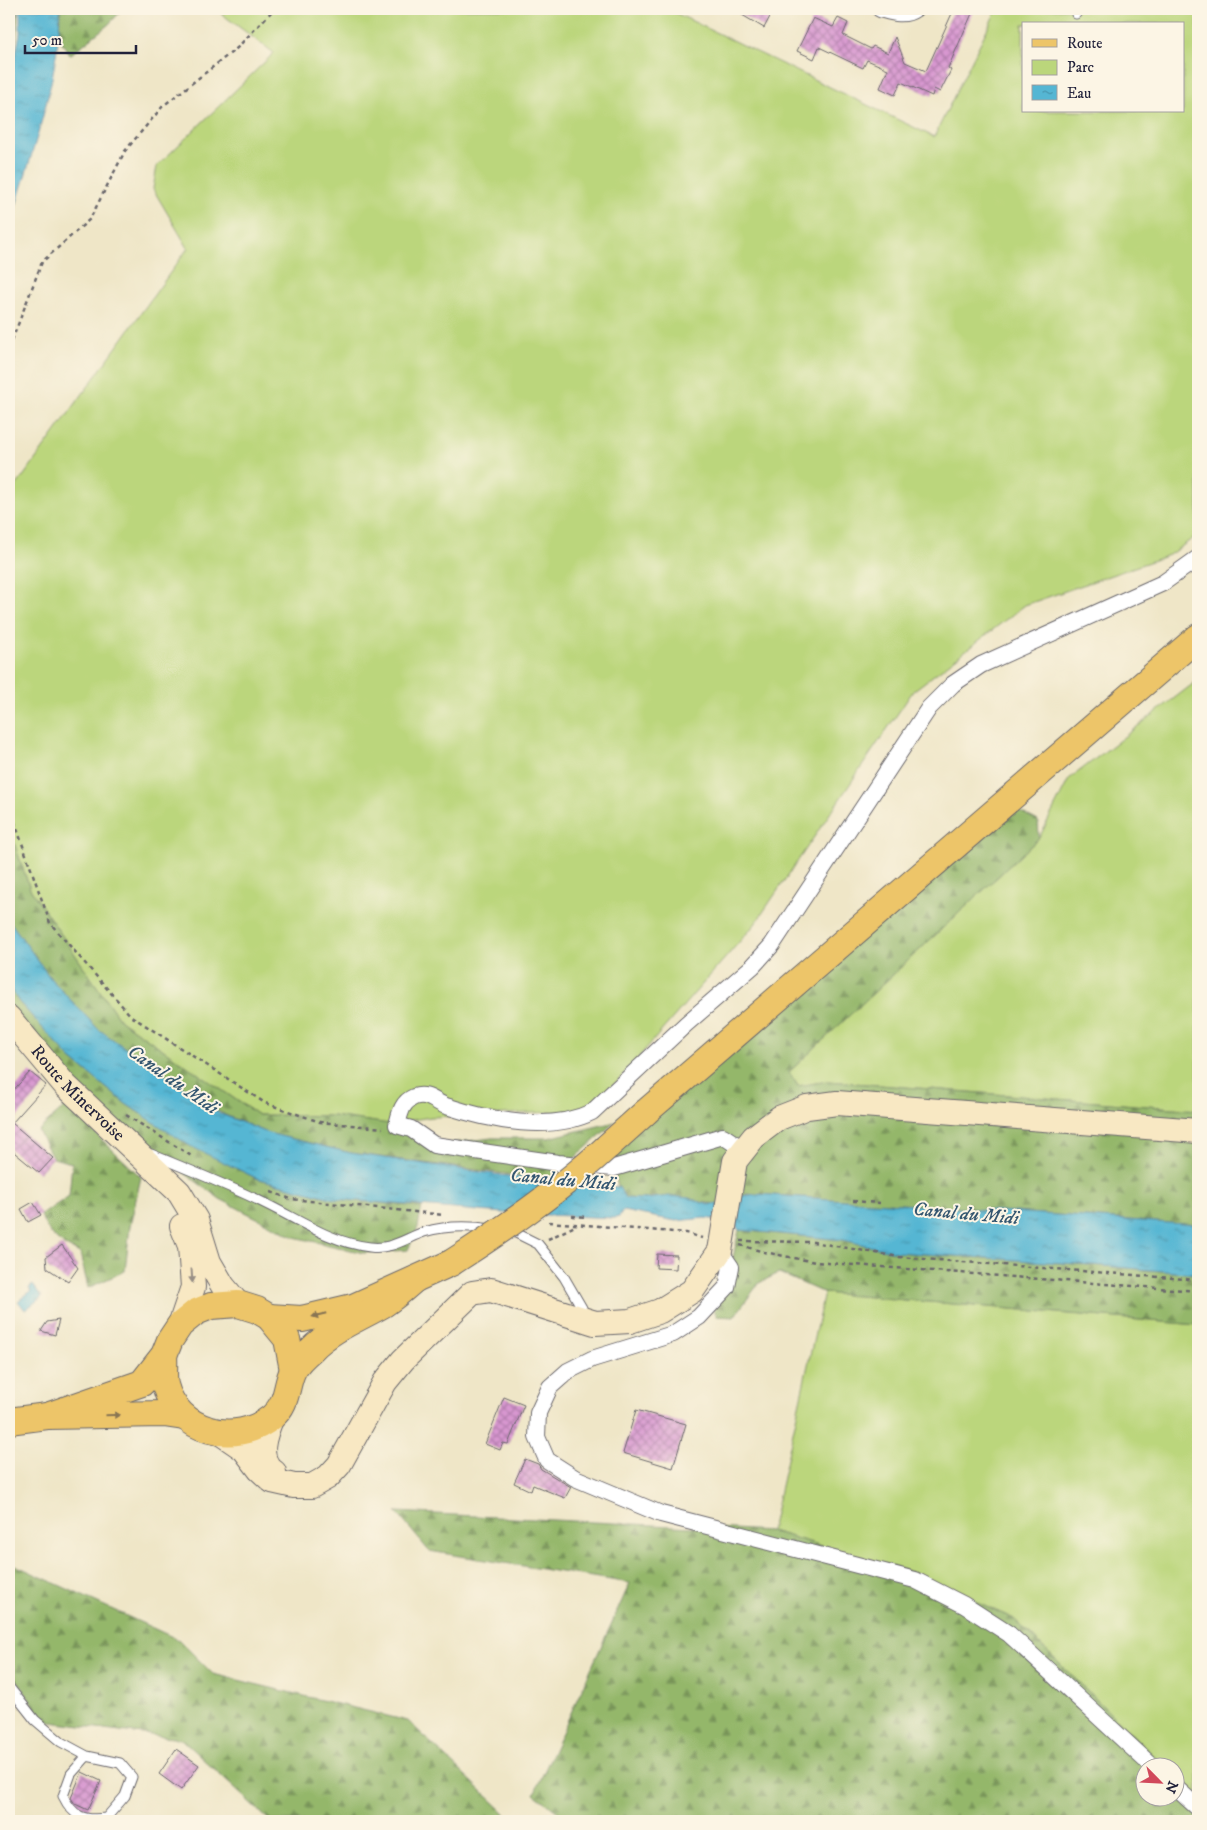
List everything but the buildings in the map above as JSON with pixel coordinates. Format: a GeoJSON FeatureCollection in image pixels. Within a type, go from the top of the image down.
{"type":"FeatureCollection","features":[{"type":"Feature","properties":{"kind":"main road"},"geometry":{"type":"LineString","coordinates":[[269,1318],[302,1319],[353,1306],[414,1280],[450,1263],[567,1184],[646,1111],[1198,637]]}},
{"type":"Feature","properties":{"kind":"main road"},"geometry":{"type":"LineString","coordinates":[[293,1370],[311,1350],[329,1335],[386,1303],[414,1280]]}},
{"type":"Feature","properties":{"kind":"main road"},"geometry":{"type":"LineString","coordinates":[[47,1416],[142,1383],[164,1355],[170,1340],[180,1325],[196,1312],[211,1306],[238,1304],[257,1310],[269,1318],[287,1339],[293,1370],[286,1398],[272,1417],[247,1431],[222,1434],[206,1430],[184,1417],[175,1407],[165,1385],[164,1355]]}},
{"type":"Feature","properties":{"kind":"main road"},"geometry":{"type":"LineString","coordinates":[[9,1421],[47,1416],[164,1414],[184,1417]]}},
{"type":"Feature","properties":{"kind":"street"},"geometry":{"type":"LineString","coordinates":[[880,9],[898,14],[915,9]]}},
{"type":"Feature","properties":{"kind":"street"},"geometry":{"type":"LineString","coordinates":[[744,1150],[723,1136],[614,1168],[558,1163],[434,1145],[411,1130],[397,1125],[401,1107],[415,1097],[429,1096],[444,1105],[488,1117],[523,1122],[561,1122],[578,1119],[592,1112],[686,1024],[753,966],[772,945],[929,708],[953,684],[981,665],[1163,583],[1198,558]]}},
{"type":"Feature","properties":{"kind":"street","name":"Route Minervoise"},"geometry":{"type":"LineString","coordinates":[[9,1018],[65,1085],[179,1192],[196,1220],[209,1262],[223,1286],[238,1304]]}},
{"type":"Feature","properties":{"kind":"street"},"geometry":{"type":"LineString","coordinates":[[222,1434],[244,1449],[260,1470],[272,1480],[294,1486],[312,1486],[328,1477],[339,1465],[385,1382],[403,1360],[472,1292],[491,1290],[595,1323],[630,1321],[660,1311],[692,1291],[722,1242],[728,1194],[735,1161],[754,1137],[779,1118],[807,1107],[837,1103],[1198,1131]]}},
{"type":"Feature","properties":{"kind":"street"},"geometry":{"type":"LineString","coordinates":[[151,1166],[176,1210],[190,1246],[192,1287],[180,1325]]}},
{"type":"Feature","properties":{"kind":"street"},"geometry":{"type":"LineString","coordinates":[[722,1242],[731,1267],[727,1287],[699,1316],[673,1334],[592,1359],[568,1371],[550,1387],[538,1413],[537,1437],[547,1460],[575,1478],[661,1514],[915,1580],[964,1605],[1009,1634],[1143,1758]]}},
{"type":"Feature","properties":{"kind":"street"},"geometry":{"type":"LineString","coordinates":[[272,1417],[265,1434],[264,1458],[271,1470],[294,1486]]}},
{"type":"Feature","properties":{"kind":"street"},"geometry":{"type":"LineString","coordinates":[[1184,1795],[1198,1808]]}},
{"type":"Feature","properties":{"kind":"lane"},"geometry":{"type":"LineString","coordinates":[[128,1144],[265,1203],[328,1236],[371,1248],[398,1245],[424,1232],[473,1226],[516,1233],[538,1244],[564,1277],[582,1308],[581,1318]]}},
{"type":"Feature","properties":{"kind":"lane"},"geometry":{"type":"LineString","coordinates":[[9,1687],[35,1720],[61,1742],[87,1756],[120,1763],[132,1776],[125,1796],[106,1818],[88,1820],[69,1809],[63,1796],[71,1774],[87,1756]]}},
{"type":"Feature","properties":{"kind":"path"},"geometry":{"type":"LineString","coordinates":[[9,45],[13,9]]}},
{"type":"Feature","properties":{"kind":"path"},"geometry":{"type":"LineString","coordinates":[[9,348],[42,262],[90,219],[125,151],[164,106],[237,48],[274,9]]}},
{"type":"Feature","properties":{"kind":"path"},"geometry":{"type":"LineString","coordinates":[[9,806],[50,923],[131,1016],[265,1103],[320,1122],[380,1129],[397,1125]]}},
{"type":"Feature","properties":{"kind":"path"},"geometry":{"type":"LineString","coordinates":[[119,1110],[197,1159]]}},
{"type":"Feature","properties":{"kind":"path"},"geometry":{"type":"LineString","coordinates":[[264,1190],[292,1199],[445,1215]]}},
{"type":"Feature","properties":{"kind":"path"},"geometry":{"type":"LineString","coordinates":[[852,1201],[880,1203]]}},
{"type":"Feature","properties":{"kind":"path"},"geometry":{"type":"LineString","coordinates":[[572,1216],[588,1217]]}},
{"type":"Feature","properties":{"kind":"path"},"geometry":{"type":"LineString","coordinates":[[548,1222],[686,1234],[815,1262],[1198,1291]]}},
{"type":"Feature","properties":{"kind":"path"},"geometry":{"type":"LineString","coordinates":[[538,1244],[578,1224]]}},
{"type":"Feature","properties":{"kind":"path"},"geometry":{"type":"LineString","coordinates":[[722,1242],[814,1242],[899,1257],[1198,1280]]}},
{"type":"Feature","properties":{"kind":"green space"},"geometry":{"type":"Polygon","coordinates":[[[9,9],[18,9],[13,75],[9,90],[9,9]]]}},
{"type":"Feature","properties":{"kind":"green space"},"geometry":{"type":"Polygon","coordinates":[[[60,9],[123,9],[109,24],[70,55],[59,38],[60,9]]]}},
{"type":"Feature","properties":{"kind":"green space"},"geometry":{"type":"Polygon","coordinates":[[[215,9],[667,9],[934,137],[997,9],[1198,9],[1198,535],[1169,555],[1025,605],[913,691],[755,924],[616,1083],[580,1111],[431,1117],[386,1124],[333,1116],[258,1115],[120,1020],[30,889],[9,828],[9,496],[188,248],[153,189],[157,166],[274,53],[215,9]]]}},
{"type":"Feature","properties":{"kind":"green space"},"geometry":{"type":"Polygon","coordinates":[[[1198,680],[1198,1110],[828,1081],[798,1086],[789,1072],[1039,838],[1069,779],[1198,680]]]}},
{"type":"Feature","properties":{"kind":"green space"},"geometry":{"type":"Polygon","coordinates":[[[1019,811],[1038,821],[1039,838],[789,1072],[798,1086],[828,1081],[1198,1110],[1198,1225],[758,1194],[746,1194],[727,1205],[651,1197],[645,1199],[624,1198],[620,1193],[607,1147],[986,820],[1019,811]]]}},
{"type":"Feature","properties":{"kind":"green space"},"geometry":{"type":"Polygon","coordinates":[[[9,828],[30,889],[120,1020],[258,1115],[333,1116],[397,1125],[434,1145],[492,1138],[548,1138],[615,1122],[550,1180],[351,1153],[268,1133],[225,1115],[155,1070],[98,1029],[51,979],[9,920],[9,828]]]}},
{"type":"Feature","properties":{"kind":"green space"},"geometry":{"type":"Polygon","coordinates":[[[9,987],[19,1002],[70,1058],[126,1104],[195,1148],[256,1178],[335,1199],[422,1207],[418,1227],[408,1250],[364,1253],[294,1237],[220,1199],[156,1152],[128,1144],[9,1018],[9,987]]]}},
{"type":"Feature","properties":{"kind":"green space"},"geometry":{"type":"Polygon","coordinates":[[[70,1102],[96,1134],[141,1177],[130,1226],[125,1271],[88,1288],[80,1253],[51,1234],[41,1215],[69,1196],[72,1163],[53,1158],[38,1131],[70,1102]]]}},
{"type":"Feature","properties":{"kind":"green space"},"geometry":{"type":"Polygon","coordinates":[[[739,1230],[843,1240],[895,1252],[1198,1274],[1198,1325],[824,1293],[779,1273],[759,1283],[734,1317],[717,1316],[711,1304],[731,1267],[739,1230]]]}},
{"type":"Feature","properties":{"kind":"green space"},"geometry":{"type":"Polygon","coordinates":[[[824,1293],[1198,1325],[1198,1800],[1184,1786],[1184,1758],[1156,1758],[1014,1619],[907,1571],[771,1531],[824,1293]]]}},
{"type":"Feature","properties":{"kind":"green space"},"geometry":{"type":"Polygon","coordinates":[[[396,1512],[771,1531],[907,1571],[1014,1619],[1156,1758],[1134,1758],[1134,1808],[1184,1808],[1184,1786],[1198,1800],[1198,1821],[570,1821],[534,1794],[630,1583],[429,1551],[396,1512]]]}},
{"type":"Feature","properties":{"kind":"green space"},"geometry":{"type":"Polygon","coordinates":[[[15,1565],[179,1640],[213,1674],[408,1721],[505,1813],[506,1821],[270,1821],[181,1739],[43,1721],[9,1667],[9,1585],[15,1565]]]}},
{"type":"Feature","properties":{"kind":"water"},"geometry":{"type":"Polygon","coordinates":[[[20,9],[60,9],[58,37],[49,93],[9,230],[9,90],[20,33],[20,9]]]}},
{"type":"Feature","properties":{"kind":"water","name":"Canal du Midi"},"geometry":{"type":"Polygon","coordinates":[[[9,920],[51,979],[98,1029],[221,1114],[268,1133],[351,1153],[514,1177],[619,1187],[625,1198],[645,1199],[669,1196],[689,1198],[706,1204],[735,1205],[739,1196],[758,1194],[1198,1225],[1198,1274],[895,1252],[843,1240],[739,1230],[733,1222],[705,1218],[676,1221],[623,1211],[619,1217],[615,1218],[503,1213],[335,1199],[256,1178],[190,1146],[126,1104],[70,1058],[19,1002],[9,987],[9,920]]]}},
{"type":"Feature","properties":{"kind":"water"},"geometry":{"type":"Polygon","coordinates":[[[33,1285],[42,1297],[25,1310],[18,1301],[31,1291],[29,1288],[33,1285]]]}}]}
